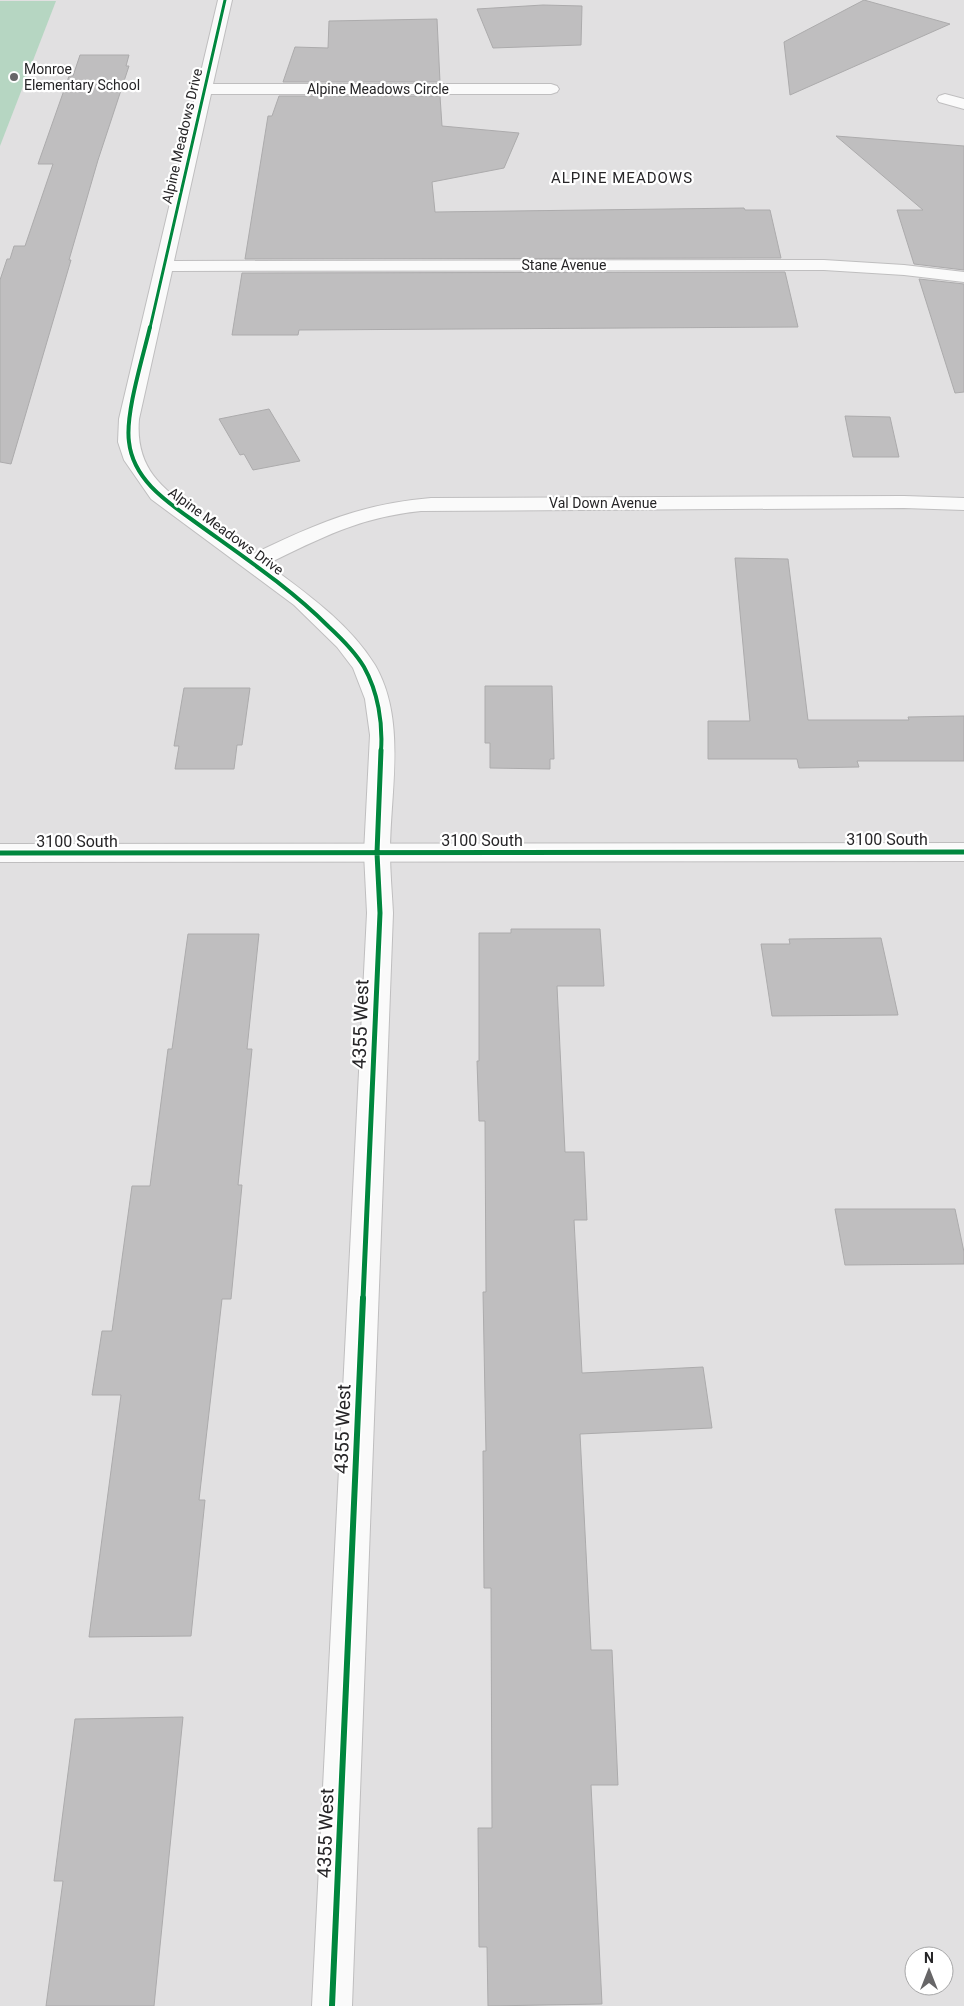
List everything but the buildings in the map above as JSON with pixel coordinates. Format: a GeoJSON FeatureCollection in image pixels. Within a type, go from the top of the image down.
{"type":"FeatureCollection","features":[{"type":"Feature","properties":{"kind":"street","name":"Alpine Meadows Drive"},"geometry":{"type":"LineString","coordinates":[[225,0],[126,437],[131,456],[141,475],[158,495],[302,600],[325,621],[364,667],[376,699],[382,735],[377,853]]}},
{"type":"Feature","properties":{"kind":"street","name":"Alpine Meadows Circle"},"geometry":{"type":"LineString","coordinates":[[204,89],[551,88]]}},
{"type":"Feature","properties":{"kind":"street"},"geometry":{"type":"LineString","coordinates":[[945,99],[964,104]]}},
{"type":"Feature","properties":{"kind":"street","name":"Stane Avenue"},"geometry":{"type":"LineString","coordinates":[[164,266],[824,265],[904,270],[964,277]]}},
{"type":"Feature","properties":{"kind":"street","name":"Val Down Avenue"},"geometry":{"type":"LineString","coordinates":[[252,564],[334,525],[356,517],[422,504],[805,502],[964,504]]}},
{"type":"Feature","properties":{"kind":"street","name":"3100 South"},"geometry":{"type":"LineString","coordinates":[[0,853],[964,852]]}},
{"type":"Feature","properties":{"kind":"street","name":"4355 West"},"geometry":{"type":"LineString","coordinates":[[332,2006],[379,932],[377,853]]}},
{"type":"Feature","properties":{"kind":"green space","name":"Monroe Elementary School"},"geometry":{"type":"Polygon","coordinates":[[[0,1],[56,1],[0,146],[0,1]]]}},
{"type":"Feature","properties":{"kind":"cycle path"},"geometry":{"type":"LineString","coordinates":[[225,0],[129,419],[128,442],[138,469],[158,495],[302,600],[345,642],[364,667],[377,699],[382,735],[377,853],[380,913],[332,2006]]}},
{"type":"Feature","properties":{"kind":"cycle path"},"geometry":{"type":"LineString","coordinates":[[0,853],[964,852]]}},
{"type":"Feature","properties":{"kind":"place","name":"Monroe Elementary School"},"geometry":{"type":"Point","coordinates":[14,77]}},
{"type":"Feature","properties":{"kind":"district","name":"ALPINE MEADOWS"},"geometry":{"type":"Point","coordinates":[622,178]}}]}
